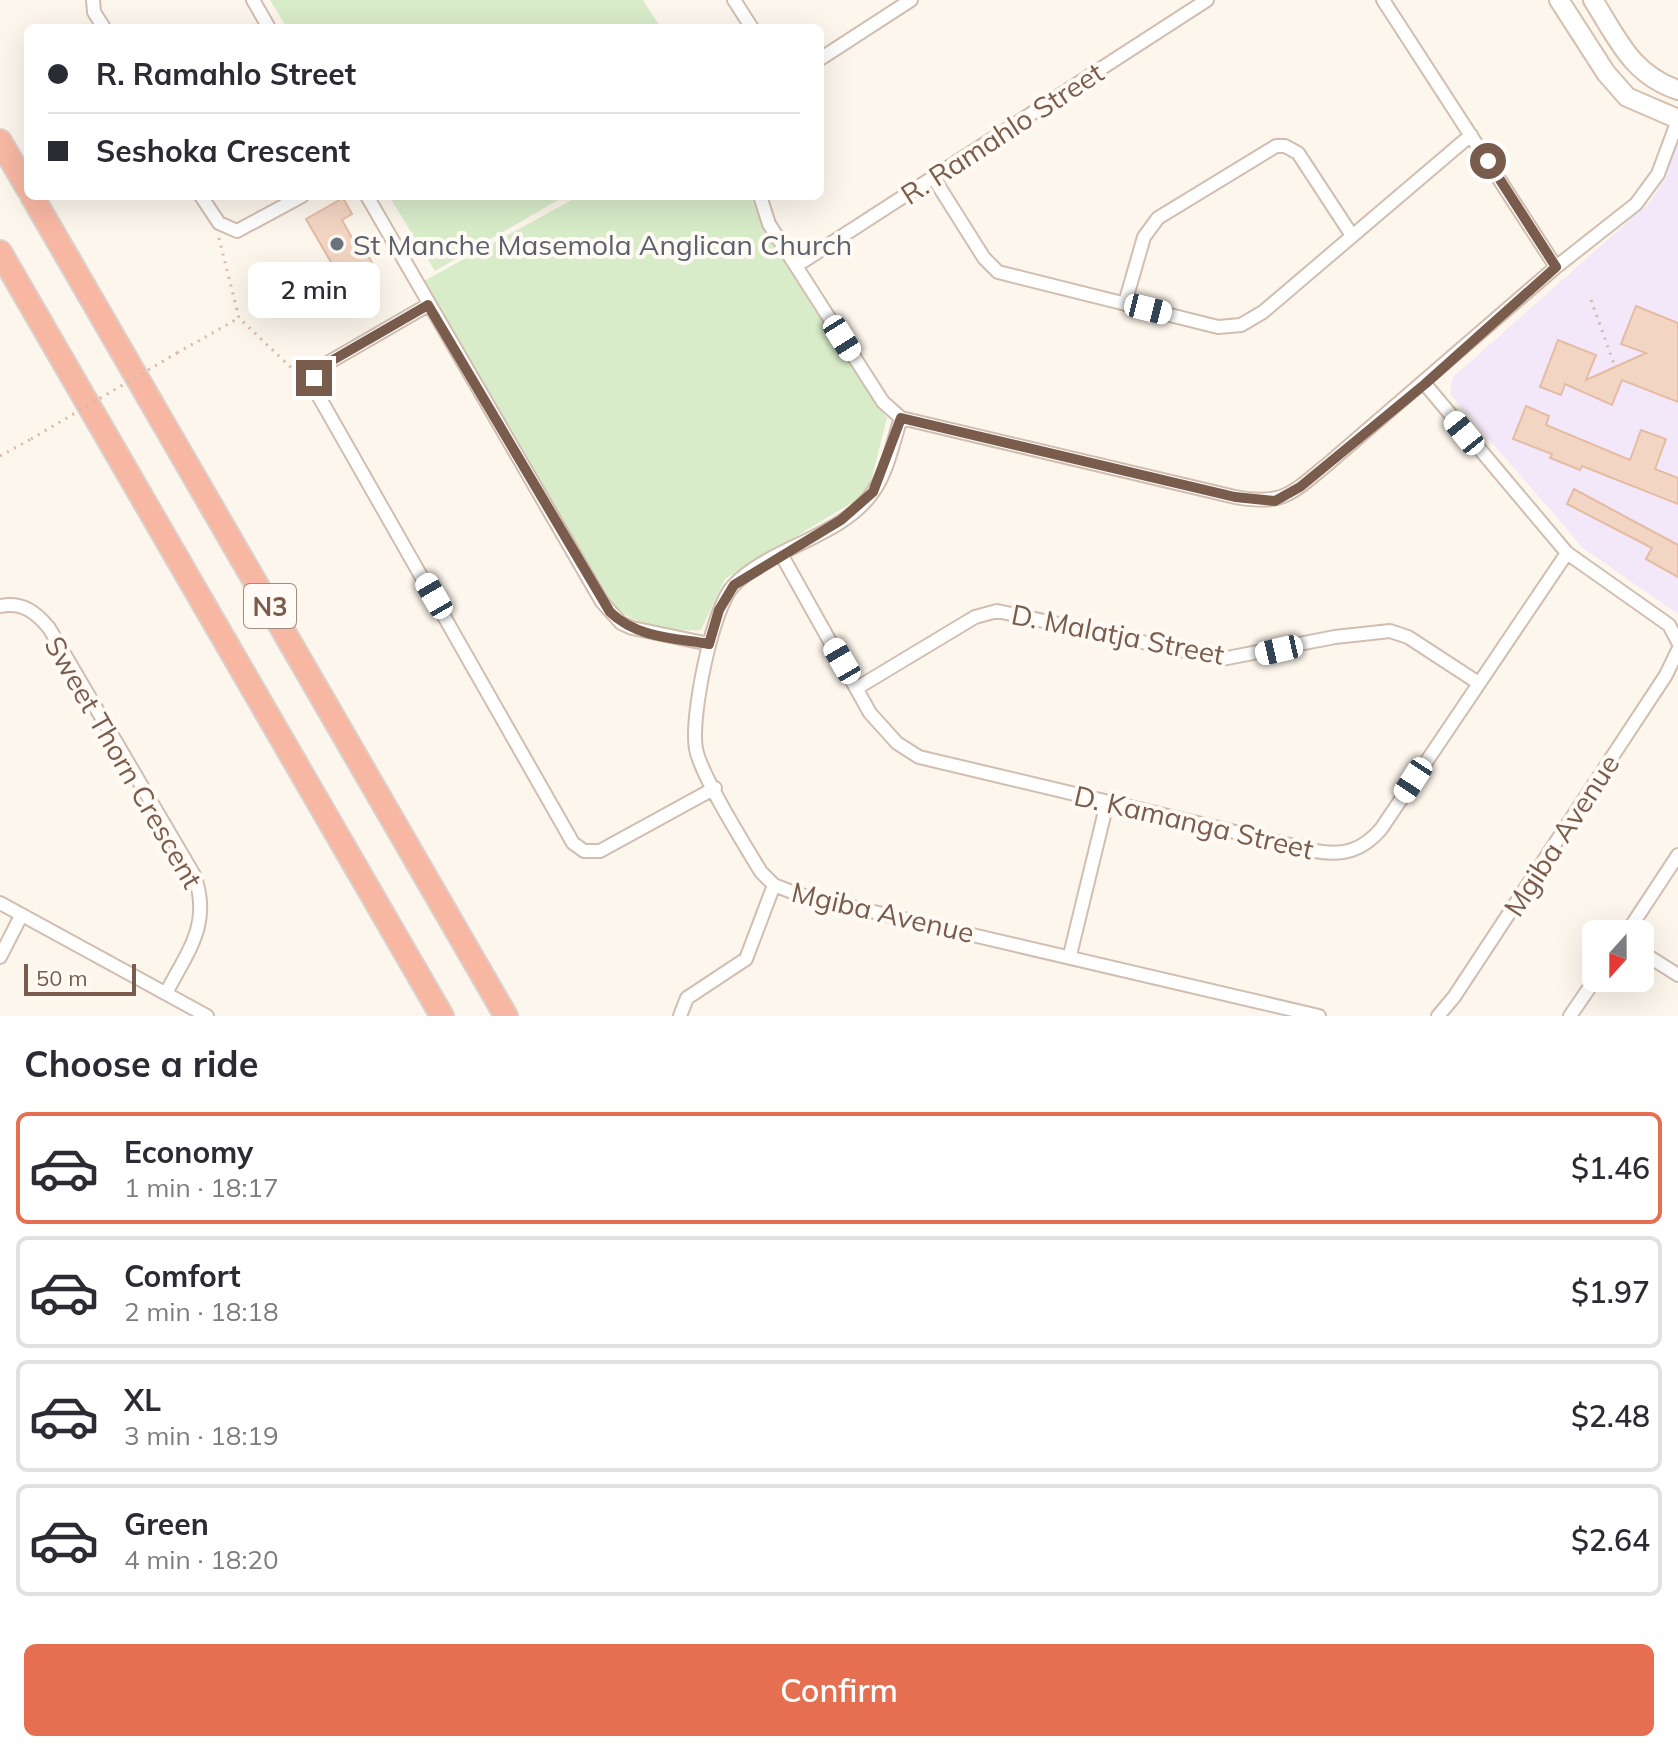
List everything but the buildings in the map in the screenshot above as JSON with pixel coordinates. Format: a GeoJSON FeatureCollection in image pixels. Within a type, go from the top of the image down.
{"type":"FeatureCollection","features":[{"type":"Feature","properties":{"kind":"highway"},"geometry":{"type":"LineString","coordinates":[[0,141],[24,182]]}},
{"type":"Feature","properties":{"kind":"highway","name":"N3"},"geometry":{"type":"LineString","coordinates":[[34,200],[506,1016]]}},
{"type":"Feature","properties":{"kind":"highway","name":"N3"},"geometry":{"type":"LineString","coordinates":[[0,252],[442,1016]]}},
{"type":"Feature","properties":{"kind":"street"},"geometry":{"type":"LineString","coordinates":[[93,0],[94,12],[102,24]]}},
{"type":"Feature","properties":{"kind":"street"},"geometry":{"type":"LineString","coordinates":[[253,0],[267,24]]}},
{"type":"Feature","properties":{"kind":"street"},"geometry":{"type":"LineString","coordinates":[[734,0],[749,24]]}},
{"type":"Feature","properties":{"kind":"street"},"geometry":{"type":"LineString","coordinates":[[824,56],[911,0]]}},
{"type":"Feature","properties":{"kind":"street","name":"R. Ramahlo Street"},"geometry":{"type":"LineString","coordinates":[[796,266],[1207,0]]}},
{"type":"Feature","properties":{"kind":"street"},"geometry":{"type":"LineString","coordinates":[[1383,0],[1556,267]]}},
{"type":"Feature","properties":{"kind":"street"},"geometry":{"type":"LineString","coordinates":[[761,200],[769,224],[883,402],[901,418],[1235,497],[1275,501],[1300,487],[1425,384],[1556,267],[1644,195],[1666,158],[1678,120],[1627,97],[1606,73],[1559,0]]}},
{"type":"Feature","properties":{"kind":"street"},"geometry":{"type":"LineString","coordinates":[[1593,0],[1644,74],[1678,90]]}},
{"type":"Feature","properties":{"kind":"street"},"geometry":{"type":"LineString","coordinates":[[933,177],[984,258],[998,272],[1218,327],[1241,325],[1263,312],[1471,135]]}},
{"type":"Feature","properties":{"kind":"street"},"geometry":{"type":"LineString","coordinates":[[1125,303],[1144,237],[1158,218],[1276,146],[1291,148],[1298,153],[1351,234]]}},
{"type":"Feature","properties":{"kind":"street"},"geometry":{"type":"LineString","coordinates":[[203,200],[225,228],[237,231],[295,200]]}},
{"type":"Feature","properties":{"kind":"street"},"geometry":{"type":"LineString","coordinates":[[369,200],[610,612],[621,623],[646,634],[709,644]]}},
{"type":"Feature","properties":{"kind":"street"},"geometry":{"type":"LineString","coordinates":[[428,305],[326,364],[314,378],[317,396],[576,846],[584,851],[600,851],[715,788]]}},
{"type":"Feature","properties":{"kind":"street"},"geometry":{"type":"LineString","coordinates":[[1425,384],[1567,553],[1669,625],[1678,642]]}},
{"type":"Feature","properties":{"kind":"street","name":"Mgiba Avenue"},"geometry":{"type":"LineString","coordinates":[[901,418],[881,478],[861,506],[734,585],[719,610],[709,644],[696,749],[753,859],[774,885],[819,899],[1070,955],[1319,1016]]}},
{"type":"Feature","properties":{"kind":"street","name":"D. Kamanga Street"},"geometry":{"type":"LineString","coordinates":[[781,554],[879,726],[897,743],[919,757],[1315,851],[1354,851],[1381,829],[1477,682],[1567,553]]}},
{"type":"Feature","properties":{"kind":"street","name":"Sweet Thorn Crescent"},"geometry":{"type":"LineString","coordinates":[[0,606],[11,604],[29,609],[49,628],[194,875],[202,915],[166,993]]}},
{"type":"Feature","properties":{"kind":"street","name":"D. Malatja Street"},"geometry":{"type":"LineString","coordinates":[[857,688],[975,617],[997,611],[1222,659],[1350,634],[1390,631],[1415,641],[1477,682]]}},
{"type":"Feature","properties":{"kind":"street","name":"Mgiba Avenue"},"geometry":{"type":"LineString","coordinates":[[1438,1016],[1454,997],[1633,726],[1678,650]]}},
{"type":"Feature","properties":{"kind":"street"},"geometry":{"type":"LineString","coordinates":[[1070,955],[1107,803]]}},
{"type":"Feature","properties":{"kind":"street"},"geometry":{"type":"LineString","coordinates":[[1635,920],[1678,855]]}},
{"type":"Feature","properties":{"kind":"street"},"geometry":{"type":"LineString","coordinates":[[680,1016],[687,998],[733,970],[750,954],[774,885]]}},
{"type":"Feature","properties":{"kind":"street"},"geometry":{"type":"LineString","coordinates":[[0,903],[207,1016]]}},
{"type":"Feature","properties":{"kind":"street"},"geometry":{"type":"LineString","coordinates":[[0,957],[21,916]]}},
{"type":"Feature","properties":{"kind":"street"},"geometry":{"type":"LineString","coordinates":[[1654,960],[1678,975]]}},
{"type":"Feature","properties":{"kind":"street"},"geometry":{"type":"LineString","coordinates":[[1570,1016],[1586,992]]}},
{"type":"Feature","properties":{"kind":"path"},"geometry":{"type":"LineString","coordinates":[[225,228],[219,238],[239,318],[292,371],[305,379],[314,378]]}},
{"type":"Feature","properties":{"kind":"path"},"geometry":{"type":"LineString","coordinates":[[1591,300],[1615,367]]}},
{"type":"Feature","properties":{"kind":"path"},"geometry":{"type":"LineString","coordinates":[[0,456],[239,318]]}},
{"type":"Feature","properties":{"kind":"shaded area"},"geometry":{"type":"Polygon","coordinates":[[[1678,141],[1678,614],[1584,549],[1450,394],[1453,377],[1650,202],[1666,177],[1678,141]]]}},
{"type":"Feature","properties":{"kind":"green space"},"geometry":{"type":"Polygon","coordinates":[[[270,0],[643,0],[658,24],[285,24],[270,0]]]}},
{"type":"Feature","properties":{"kind":"green space"},"geometry":{"type":"Polygon","coordinates":[[[391,200],[558,200],[435,271],[391,200]]]}},
{"type":"Feature","properties":{"kind":"green space"},"geometry":{"type":"Polygon","coordinates":[[[572,200],[753,200],[789,269],[887,418],[871,481],[860,498],[725,579],[701,630],[678,630],[633,619],[614,607],[424,281],[572,200]]]}},
{"type":"Feature","properties":{"kind":"place","name":"St Manche Masemola Anglican Church"},"geometry":{"type":"Point","coordinates":[337,244]}},
{"type":"Feature","properties":{"kind":"route"},"geometry":{"type":"LineString","coordinates":[[314,378],[326,364],[428,305],[610,612],[621,623],[646,634],[709,644],[719,610],[734,585],[841,520],[861,506],[873,492],[881,478],[901,418],[1254,501],[1275,501],[1300,487],[1425,384],[1556,267],[1488,161]]}}]}
